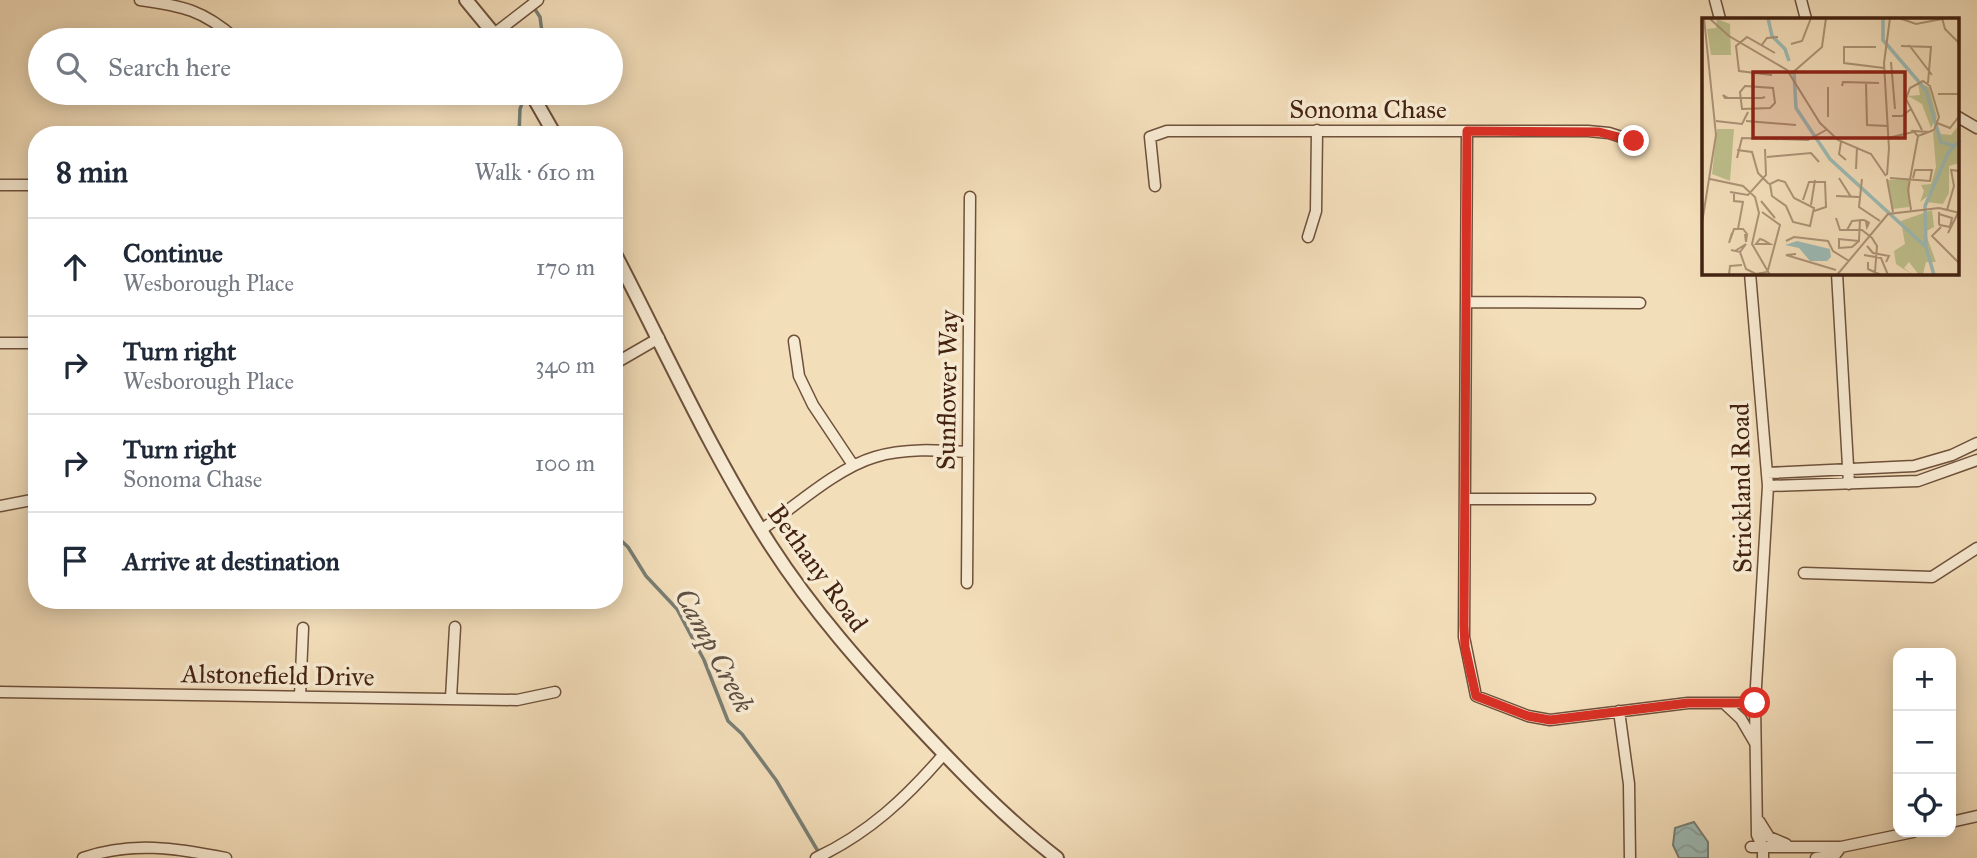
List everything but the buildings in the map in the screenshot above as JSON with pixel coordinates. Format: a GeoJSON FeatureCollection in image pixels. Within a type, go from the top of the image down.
{"type":"FeatureCollection","features":[{"type":"Feature","properties":{"kind":"street"},"geometry":{"type":"LineString","coordinates":[[140,0],[177,5],[212,18],[223,28]]}},
{"type":"Feature","properties":{"kind":"street"},"geometry":{"type":"LineString","coordinates":[[466,0],[489,28]]}},
{"type":"Feature","properties":{"kind":"street"},"geometry":{"type":"LineString","coordinates":[[506,28],[538,0]]}},
{"type":"Feature","properties":{"kind":"street"},"geometry":{"type":"LineString","coordinates":[[1715,0],[1720,18]]}},
{"type":"Feature","properties":{"kind":"street"},"geometry":{"type":"LineString","coordinates":[[1801,0],[1806,18]]}},
{"type":"Feature","properties":{"kind":"street"},"geometry":{"type":"LineString","coordinates":[[538,105],[550,126]]}},
{"type":"Feature","properties":{"kind":"street"},"geometry":{"type":"LineString","coordinates":[[1960,118],[1977,128]]}},
{"type":"Feature","properties":{"kind":"street"},"geometry":{"type":"LineString","coordinates":[[1308,237],[1316,211],[1317,130]]}},
{"type":"Feature","properties":{"kind":"street","name":"Sonoma Chase"},"geometry":{"type":"LineString","coordinates":[[1155,186],[1150,137],[1167,131],[1599,132],[1634,141]]}},
{"type":"Feature","properties":{"kind":"street"},"geometry":{"type":"LineString","coordinates":[[1467,131],[1464,637],[1476,696],[1539,719],[1688,703],[1755,703]]}},
{"type":"Feature","properties":{"kind":"street"},"geometry":{"type":"LineString","coordinates":[[0,185],[28,185]]}},
{"type":"Feature","properties":{"kind":"street","name":"Sunflower Way"},"geometry":{"type":"LineString","coordinates":[[967,583],[970,197]]}},
{"type":"Feature","properties":{"kind":"street","name":"Bethany Road"},"geometry":{"type":"LineString","coordinates":[[623,269],[717,454],[761,530],[831,630],[944,754],[1019,829],[1056,858]]}},
{"type":"Feature","properties":{"kind":"street","name":"Strickland Road"},"geometry":{"type":"LineString","coordinates":[[1750,275],[1768,486],[1755,703],[1757,835]]}},
{"type":"Feature","properties":{"kind":"street"},"geometry":{"type":"LineString","coordinates":[[1837,275],[1849,484]]}},
{"type":"Feature","properties":{"kind":"street"},"geometry":{"type":"LineString","coordinates":[[1466,302],[1640,303]]}},
{"type":"Feature","properties":{"kind":"street"},"geometry":{"type":"LineString","coordinates":[[623,359],[659,338]]}},
{"type":"Feature","properties":{"kind":"street"},"geometry":{"type":"LineString","coordinates":[[794,341],[799,376],[813,405],[853,466]]}},
{"type":"Feature","properties":{"kind":"street"},"geometry":{"type":"LineString","coordinates":[[0,343],[28,343]]}},
{"type":"Feature","properties":{"kind":"street"},"geometry":{"type":"LineString","coordinates":[[1767,472],[1921,465],[1977,443]]}},
{"type":"Feature","properties":{"kind":"street"},"geometry":{"type":"LineString","coordinates":[[761,530],[853,466],[875,457],[907,451],[967,452]]}},
{"type":"Feature","properties":{"kind":"street"},"geometry":{"type":"LineString","coordinates":[[1768,486],[1927,479],[1977,460]]}},
{"type":"Feature","properties":{"kind":"street"},"geometry":{"type":"LineString","coordinates":[[1465,499],[1590,499]]}},
{"type":"Feature","properties":{"kind":"street"},"geometry":{"type":"LineString","coordinates":[[0,506],[28,501]]}},
{"type":"Feature","properties":{"kind":"street"},"geometry":{"type":"LineString","coordinates":[[1804,573],[1932,576],[1977,548]]}},
{"type":"Feature","properties":{"kind":"street"},"geometry":{"type":"LineString","coordinates":[[451,698],[455,627]]}},
{"type":"Feature","properties":{"kind":"street"},"geometry":{"type":"LineString","coordinates":[[299,696],[303,628]]}},
{"type":"Feature","properties":{"kind":"street","name":"Alstonefield Drive"},"geometry":{"type":"LineString","coordinates":[[0,692],[517,700],[555,692]]}},
{"type":"Feature","properties":{"kind":"street"},"geometry":{"type":"LineString","coordinates":[[1723,702],[1741,719],[1757,746]]}},
{"type":"Feature","properties":{"kind":"street"},"geometry":{"type":"LineString","coordinates":[[1619,711],[1629,784],[1630,858]]}},
{"type":"Feature","properties":{"kind":"street"},"geometry":{"type":"LineString","coordinates":[[816,858],[871,828],[907,797],[944,754]]}},
{"type":"Feature","properties":{"kind":"street"},"geometry":{"type":"LineString","coordinates":[[1756,807],[1762,829],[1780,843],[1841,847],[1893,836]]}},
{"type":"Feature","properties":{"kind":"street"},"geometry":{"type":"LineString","coordinates":[[1956,821],[1977,816]]}},
{"type":"Feature","properties":{"kind":"street"},"geometry":{"type":"LineString","coordinates":[[1757,835],[1751,853],[1800,846]]}},
{"type":"Feature","properties":{"kind":"street"},"geometry":{"type":"LineString","coordinates":[[1757,835],[1763,853]]}},
{"type":"Feature","properties":{"kind":"street"},"geometry":{"type":"LineString","coordinates":[[83,858],[124,848],[158,846],[226,858]]}},
{"type":"Feature","properties":{"kind":"street"},"geometry":{"type":"LineString","coordinates":[[1816,858],[1835,855],[1841,847]]}},
{"type":"Feature","properties":{"kind":"water"},"geometry":{"type":"Polygon","coordinates":[[[1694,822],[1708,842],[1708,858],[1679,858],[1673,845],[1675,828],[1694,822]]]}},
{"type":"Feature","properties":{"kind":"waterway","name":"Camp Creek"},"geometry":{"type":"LineString","coordinates":[[529,0],[540,17],[541,28]]}},
{"type":"Feature","properties":{"kind":"waterway","name":"Camp Creek"},"geometry":{"type":"LineString","coordinates":[[519,126],[522,105]]}},
{"type":"Feature","properties":{"kind":"waterway","name":"Camp Creek"},"geometry":{"type":"LineString","coordinates":[[623,542],[646,576],[677,609],[704,660],[728,721],[742,734],[776,780],[819,853]]}},
{"type":"Feature","properties":{"kind":"route"},"geometry":{"type":"LineString","coordinates":[[1634,141],[1599,132],[1467,131],[1466,657],[1476,696],[1539,719],[1562,719],[1700,702],[1755,703]]}}]}
